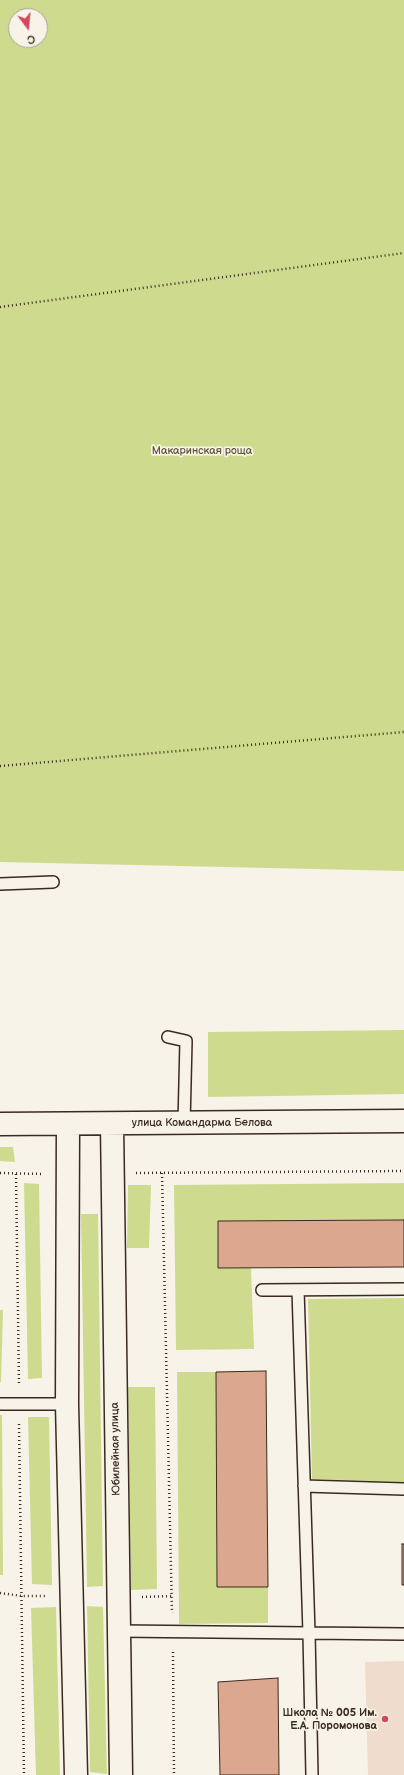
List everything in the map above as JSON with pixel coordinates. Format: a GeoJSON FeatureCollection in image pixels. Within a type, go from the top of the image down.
{"type":"FeatureCollection","features":[{"type":"Feature","properties":{"kind":"street","name":"улица Командарма Белова"},"geometry":{"type":"LineString","coordinates":[[0,1124],[184,1124],[404,1121]]}},
{"type":"Feature","properties":{"kind":"street"},"geometry":{"type":"LineString","coordinates":[[68,1124],[67,1404],[76,1775]]}},
{"type":"Feature","properties":{"kind":"street","name":"Юбилейная улица"},"geometry":{"type":"LineString","coordinates":[[112,1124],[121,1775]]}},
{"type":"Feature","properties":{"kind":"lane"},"geometry":{"type":"LineString","coordinates":[[0,884],[53,882]]}},
{"type":"Feature","properties":{"kind":"lane"},"geometry":{"type":"LineString","coordinates":[[168,1038],[186,1041],[184,1124]]}},
{"type":"Feature","properties":{"kind":"lane"},"geometry":{"type":"LineString","coordinates":[[262,1290],[404,1289]]}},
{"type":"Feature","properties":{"kind":"lane"},"geometry":{"type":"LineString","coordinates":[[298,1290],[312,1775]]}},
{"type":"Feature","properties":{"kind":"lane"},"geometry":{"type":"LineString","coordinates":[[0,1404],[67,1404]]}},
{"type":"Feature","properties":{"kind":"lane"},"geometry":{"type":"LineString","coordinates":[[304,1486],[404,1489]]}},
{"type":"Feature","properties":{"kind":"lane"},"geometry":{"type":"LineString","coordinates":[[119,1631],[404,1634]]}},
{"type":"Feature","properties":{"kind":"path"},"geometry":{"type":"LineString","coordinates":[[0,307],[404,253]]}},
{"type":"Feature","properties":{"kind":"path"},"geometry":{"type":"LineString","coordinates":[[0,766],[404,732]]}},
{"type":"Feature","properties":{"kind":"path"},"geometry":{"type":"LineString","coordinates":[[112,1174],[404,1171]]}},
{"type":"Feature","properties":{"kind":"path"},"geometry":{"type":"LineString","coordinates":[[0,1173],[68,1174]]}},
{"type":"Feature","properties":{"kind":"path"},"geometry":{"type":"LineString","coordinates":[[162,1173],[174,1775]]}},
{"type":"Feature","properties":{"kind":"path"},"geometry":{"type":"LineString","coordinates":[[16,1174],[24,1775]]}},
{"type":"Feature","properties":{"kind":"shaded area","name":"Школа № 005 Им. Е.А. Поромонова"},"geometry":{"type":"Polygon","coordinates":[[[404,1661],[404,1775],[368,1775],[365,1662],[404,1661]]]}},
{"type":"Feature","properties":{"kind":"green space","name":"Макаринская роща"},"geometry":{"type":"Polygon","coordinates":[[[0,0],[404,0],[404,871],[0,862],[0,0]]]}},
{"type":"Feature","properties":{"kind":"green space"},"geometry":{"type":"Polygon","coordinates":[[[404,1030],[404,1094],[208,1097],[208,1032],[404,1030]]]}},
{"type":"Feature","properties":{"kind":"green space"},"geometry":{"type":"Polygon","coordinates":[[[0,1147],[13,1147],[15,1162],[0,1161],[0,1147]]]}},
{"type":"Feature","properties":{"kind":"green space"},"geometry":{"type":"Polygon","coordinates":[[[24,1183],[39,1184],[42,1378],[28,1379],[24,1183]]]}},
{"type":"Feature","properties":{"kind":"green space"},"geometry":{"type":"Polygon","coordinates":[[[404,1183],[404,1220],[218,1221],[218,1268],[251,1268],[254,1349],[176,1350],[174,1185],[404,1183]]]}},
{"type":"Feature","properties":{"kind":"green space"},"geometry":{"type":"Polygon","coordinates":[[[128,1185],[151,1185],[149,1248],[127,1248],[128,1185]]]}},
{"type":"Feature","properties":{"kind":"green space"},"geometry":{"type":"Polygon","coordinates":[[[81,1214],[98,1214],[103,1586],[87,1587],[81,1214]]]}},
{"type":"Feature","properties":{"kind":"green space"},"geometry":{"type":"Polygon","coordinates":[[[404,1298],[404,1482],[312,1479],[308,1299],[404,1298]]]}},
{"type":"Feature","properties":{"kind":"green space"},"geometry":{"type":"Polygon","coordinates":[[[0,1310],[3,1310],[1,1382],[0,1382],[0,1310]]]}},
{"type":"Feature","properties":{"kind":"green space"},"geometry":{"type":"Polygon","coordinates":[[[177,1372],[216,1372],[217,1587],[268,1587],[268,1623],[179,1624],[177,1372]]]}},
{"type":"Feature","properties":{"kind":"green space"},"geometry":{"type":"Polygon","coordinates":[[[128,1387],[155,1387],[157,1589],[131,1590],[128,1387]]]}},
{"type":"Feature","properties":{"kind":"green space"},"geometry":{"type":"Polygon","coordinates":[[[0,1415],[2,1415],[3,1575],[0,1575],[0,1415]]]}},
{"type":"Feature","properties":{"kind":"green space"},"geometry":{"type":"Polygon","coordinates":[[[28,1417],[49,1417],[52,1585],[32,1584],[28,1417]]]}},
{"type":"Feature","properties":{"kind":"green space"},"geometry":{"type":"Polygon","coordinates":[[[87,1606],[103,1607],[107,1774],[90,1772],[87,1606]]]}},
{"type":"Feature","properties":{"kind":"green space"},"geometry":{"type":"Polygon","coordinates":[[[56,1607],[60,1775],[36,1775],[31,1608],[56,1607]]]}},
{"type":"Feature","properties":{"kind":"building"},"geometry":{"type":"Polygon","coordinates":[[[404,1220],[404,1267],[218,1268],[218,1221],[404,1220]]]}},
{"type":"Feature","properties":{"kind":"building"},"geometry":{"type":"Polygon","coordinates":[[[266,1371],[268,1587],[217,1587],[216,1372],[266,1371]]]}},
{"type":"Feature","properties":{"kind":"building"},"geometry":{"type":"Polygon","coordinates":[[[402,1544],[404,1544],[404,1585],[402,1585],[402,1544]]]}},
{"type":"Feature","properties":{"kind":"building"},"geometry":{"type":"Polygon","coordinates":[[[278,1678],[279,1775],[220,1775],[218,1682],[278,1678]]]}},
{"type":"Feature","properties":{"kind":"place","name":"Школа № 005 Им. Е.А. Поромонова"},"geometry":{"type":"Point","coordinates":[385,1719]}}]}
